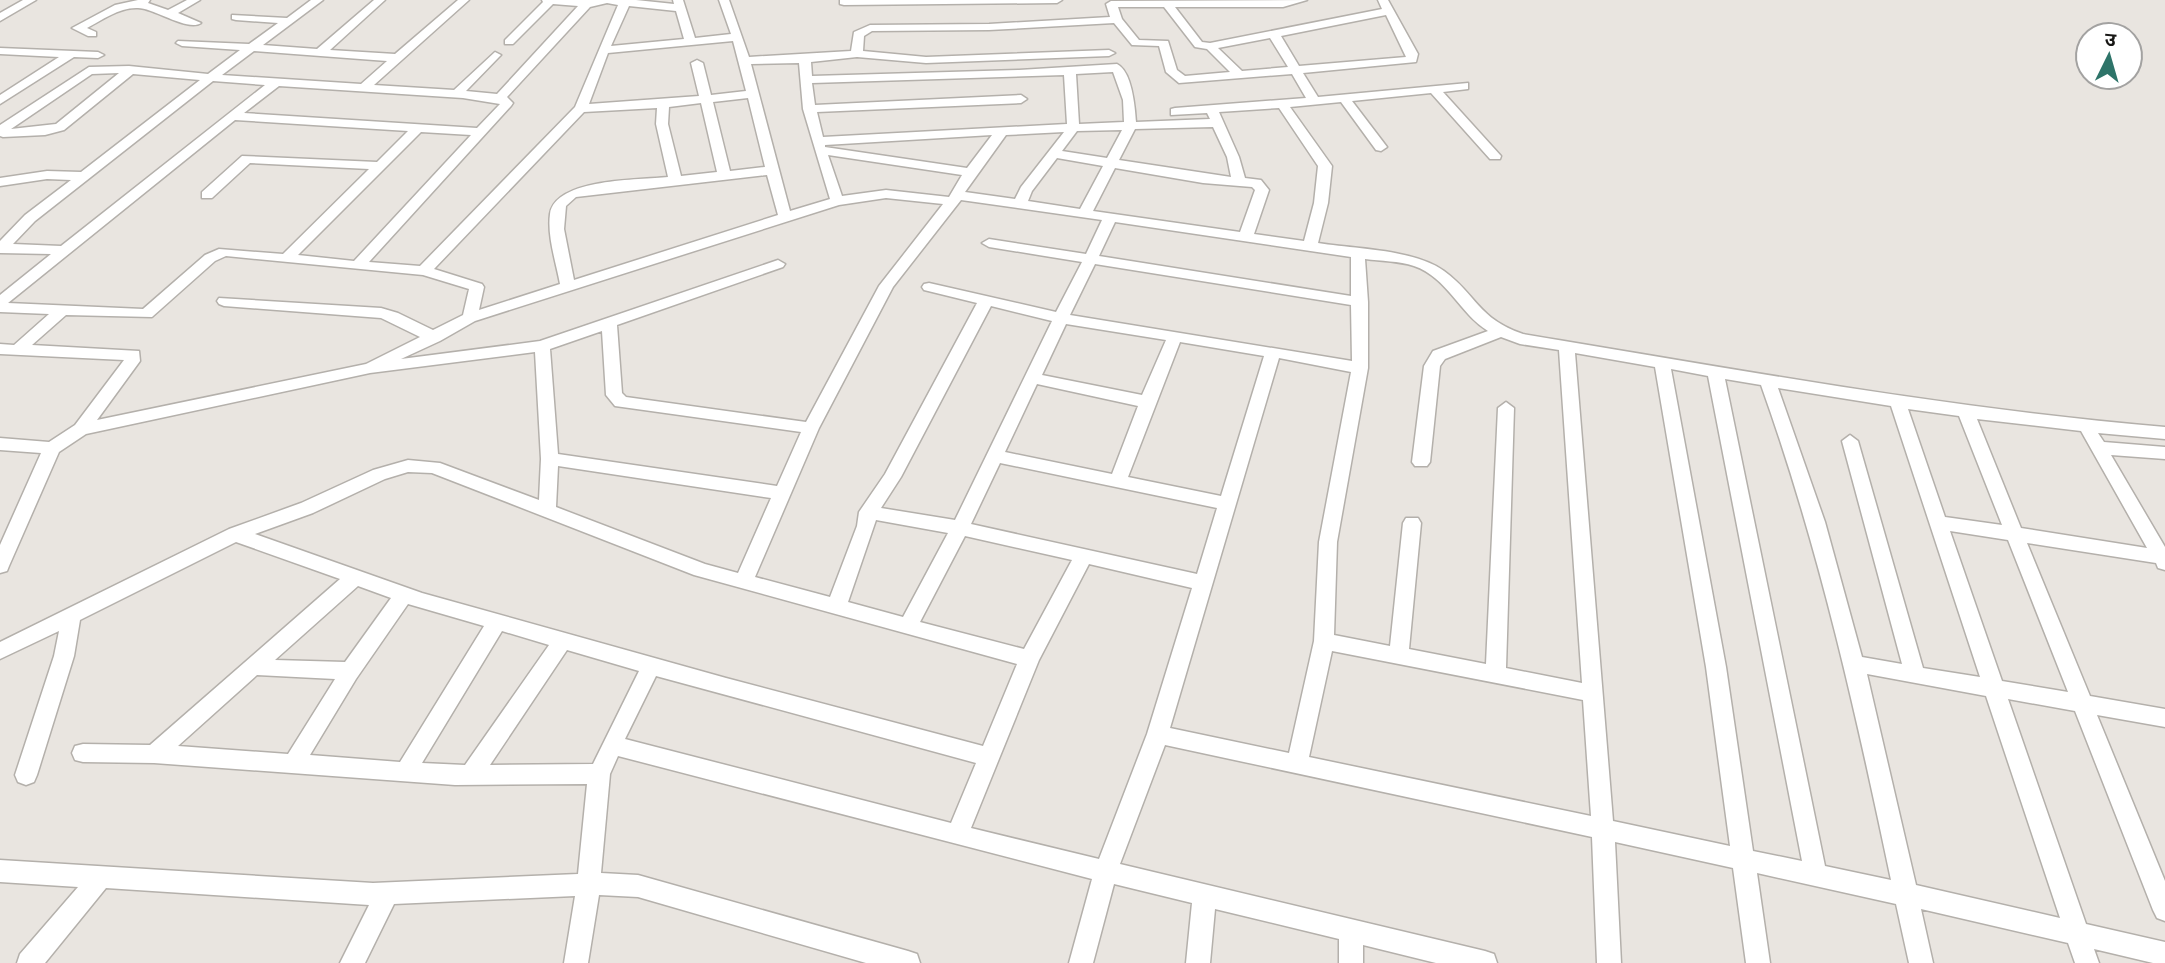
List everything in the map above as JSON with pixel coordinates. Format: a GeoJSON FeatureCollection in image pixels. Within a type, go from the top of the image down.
{"type":"FeatureCollection","features":[{"type":"Feature","properties":{"kind":"street"},"geometry":{"type":"LineString","coordinates":[[0,18],[31,0]]}},
{"type":"Feature","properties":{"kind":"street"},"geometry":{"type":"LineString","coordinates":[[169,14],[195,0]]}},
{"type":"Feature","properties":{"kind":"street"},"geometry":{"type":"LineString","coordinates":[[0,248],[30,218],[83,176],[211,77],[318,0]]}},
{"type":"Feature","properties":{"kind":"street"},"geometry":{"type":"LineString","coordinates":[[319,53],[380,0]]}},
{"type":"Feature","properties":{"kind":"street"},"geometry":{"type":"LineString","coordinates":[[363,88],[464,0]]}},
{"type":"Feature","properties":{"kind":"street"},"geometry":{"type":"LineString","coordinates":[[509,42],[549,0],[586,4],[600,0],[678,4],[691,42]]}},
{"type":"Feature","properties":{"kind":"street"},"geometry":{"type":"LineString","coordinates":[[724,0],[745,61],[785,217]]}},
{"type":"Feature","properties":{"kind":"street"},"geometry":{"type":"LineString","coordinates":[[844,2],[1057,0]]}},
{"type":"Feature","properties":{"kind":"street"},"geometry":{"type":"LineString","coordinates":[[1167,4],[1181,0]]}},
{"type":"Feature","properties":{"kind":"street"},"geometry":{"type":"LineString","coordinates":[[1106,2],[1283,4],[1302,0]]}},
{"type":"Feature","properties":{"kind":"street"},"geometry":{"type":"LineString","coordinates":[[92,34],[78,28],[119,7],[142,2],[195,23]]}},
{"type":"Feature","properties":{"kind":"street"},"geometry":{"type":"LineString","coordinates":[[424,271],[580,108],[625,2]]}},
{"type":"Feature","properties":{"kind":"street"},"geometry":{"type":"LineString","coordinates":[[1106,2],[1136,43],[1164,43],[1172,72],[1180,80],[1412,60],[1412,54],[1386,6],[1274,34],[1210,46],[1199,45],[1167,4]]}},
{"type":"Feature","properties":{"kind":"street"},"geometry":{"type":"LineString","coordinates":[[500,98],[586,4]]}},
{"type":"Feature","properties":{"kind":"street"},"geometry":{"type":"LineString","coordinates":[[236,17],[289,21]]}},
{"type":"Feature","properties":{"kind":"street"},"geometry":{"type":"LineString","coordinates":[[857,54],[858,34],[870,28],[989,27],[1117,20]]}},
{"type":"Feature","properties":{"kind":"street"},"geometry":{"type":"LineString","coordinates":[[1274,34],[1314,101]]}},
{"type":"Feature","properties":{"kind":"street"},"geometry":{"type":"LineString","coordinates":[[603,50],[738,37]]}},
{"type":"Feature","properties":{"kind":"street"},"geometry":{"type":"LineString","coordinates":[[182,43],[399,58]]}},
{"type":"Feature","properties":{"kind":"street"},"geometry":{"type":"LineString","coordinates":[[1210,46],[1239,75]]}},
{"type":"Feature","properties":{"kind":"street"},"geometry":{"type":"LineString","coordinates":[[1,52],[99,55]]}},
{"type":"Feature","properties":{"kind":"street"},"geometry":{"type":"LineString","coordinates":[[745,61],[857,54],[926,60],[1109,53]]}},
{"type":"Feature","properties":{"kind":"street"},"geometry":{"type":"LineString","coordinates":[[0,100],[71,54]]}},
{"type":"Feature","properties":{"kind":"street"},"geometry":{"type":"LineString","coordinates":[[457,94],[495,55]]}},
{"type":"Feature","properties":{"kind":"street"},"geometry":{"type":"LineString","coordinates":[[1016,57],[1022,130]]}},
{"type":"Feature","properties":{"kind":"street"},"geometry":{"type":"LineString","coordinates":[[805,59],[809,109],[837,201]]}},
{"type":"Feature","properties":{"kind":"street"},"geometry":{"type":"LineString","coordinates":[[697,63],[725,177]]}},
{"type":"Feature","properties":{"kind":"street"},"geometry":{"type":"LineString","coordinates":[[806,80],[1019,74],[1118,68],[1129,100],[1130,126],[1085,213]]}},
{"type":"Feature","properties":{"kind":"street"},"geometry":{"type":"LineString","coordinates":[[1020,204],[1027,190],[1073,128],[1070,70]]}},
{"type":"Feature","properties":{"kind":"street"},"geometry":{"type":"LineString","coordinates":[[129,71],[60,127],[45,131],[3,132],[4,128],[89,71],[129,71],[457,94],[500,98],[507,103],[358,266]]}},
{"type":"Feature","properties":{"kind":"street"},"geometry":{"type":"LineString","coordinates":[[0,302],[276,82]]}},
{"type":"Feature","properties":{"kind":"street"},"geometry":{"type":"LineString","coordinates":[[1175,112],[1464,86]]}},
{"type":"Feature","properties":{"kind":"street"},"geometry":{"type":"LineString","coordinates":[[1434,89],[1495,156]]}},
{"type":"Feature","properties":{"kind":"street"},"geometry":{"type":"LineString","coordinates":[[580,108],[663,104],[753,93]]}},
{"type":"Feature","properties":{"kind":"street"},"geometry":{"type":"LineString","coordinates":[[1344,98],[1381,147]]}},
{"type":"Feature","properties":{"kind":"street"},"geometry":{"type":"LineString","coordinates":[[809,109],[1021,99]]}},
{"type":"Feature","properties":{"kind":"street"},"geometry":{"type":"LineString","coordinates":[[663,104],[662,124],[676,183]]}},
{"type":"Feature","properties":{"kind":"street"},"geometry":{"type":"LineString","coordinates":[[1282,104],[1325,166],[1321,203],[1310,246]]}},
{"type":"Feature","properties":{"kind":"street"},"geometry":{"type":"LineString","coordinates":[[1212,109],[1233,157],[1239,182]]}},
{"type":"Feature","properties":{"kind":"street"},"geometry":{"type":"LineString","coordinates":[[232,116],[479,132]]}},
{"type":"Feature","properties":{"kind":"street"},"geometry":{"type":"LineString","coordinates":[[819,145],[1002,131],[1217,123]]}},
{"type":"Feature","properties":{"kind":"street"},"geometry":{"type":"LineString","coordinates":[[288,257],[419,127]]}},
{"type":"Feature","properties":{"kind":"street"},"geometry":{"type":"LineString","coordinates":[[743,582],[811,428],[886,286],[955,198],[970,172],[1002,131]]}},
{"type":"Feature","properties":{"kind":"street"},"geometry":{"type":"LineString","coordinates":[[819,145],[970,172]]}},
{"type":"Feature","properties":{"kind":"street"},"geometry":{"type":"LineString","coordinates":[[1054,153],[1256,183],[1262,190],[1246,236]]}},
{"type":"Feature","properties":{"kind":"street"},"geometry":{"type":"LineString","coordinates":[[207,195],[247,159],[382,166]]}},
{"type":"Feature","properties":{"kind":"street"},"geometry":{"type":"LineString","coordinates":[[568,286],[556,213],[563,200],[579,191],[676,183],[773,170]]}},
{"type":"Feature","properties":{"kind":"street"},"geometry":{"type":"LineString","coordinates":[[0,182],[47,176],[83,176]]}},
{"type":"Feature","properties":{"kind":"street"},"geometry":{"type":"LineString","coordinates":[[370,368],[435,338],[470,318],[837,201],[886,194],[1020,204],[1398,258],[1436,270],[1447,279],[1479,318],[1501,332],[1520,339],[1966,413],[2087,428],[2165,433]]}},
{"type":"Feature","properties":{"kind":"street"},"geometry":{"type":"LineString","coordinates":[[909,625],[960,528],[1111,217]]}},
{"type":"Feature","properties":{"kind":"street"},"geometry":{"type":"LineString","coordinates":[[989,243],[1361,302]]}},
{"type":"Feature","properties":{"kind":"street"},"geometry":{"type":"LineString","coordinates":[[0,248],[65,250]]}},
{"type":"Feature","properties":{"kind":"street"},"geometry":{"type":"LineString","coordinates":[[0,307],[147,314],[219,253],[424,271],[477,287],[470,318]]}},
{"type":"Feature","properties":{"kind":"street"},"geometry":{"type":"LineString","coordinates":[[1297,765],[1324,640],[1328,542],[1360,368],[1361,302],[1358,253]]}},
{"type":"Feature","properties":{"kind":"street"},"geometry":{"type":"LineString","coordinates":[[81,429],[370,368],[542,346],[778,264]]}},
{"type":"Feature","properties":{"kind":"street"},"geometry":{"type":"LineString","coordinates":[[929,287],[1061,318],[1360,368]]}},
{"type":"Feature","properties":{"kind":"street"},"geometry":{"type":"LineString","coordinates":[[224,300],[381,313],[393,316],[435,338]]}},
{"type":"Feature","properties":{"kind":"street"},"geometry":{"type":"LineString","coordinates":[[836,608],[866,526],[868,512],[892,477],[986,301]]}},
{"type":"Feature","properties":{"kind":"street"},"geometry":{"type":"LineString","coordinates":[[18,350],[62,310]]}},
{"type":"Feature","properties":{"kind":"street"},"geometry":{"type":"LineString","coordinates":[[609,323],[614,395],[621,402],[811,428]]}},
{"type":"Feature","properties":{"kind":"street"},"geometry":{"type":"LineString","coordinates":[[1420,462],[1432,366],[1439,355],[1501,332]]}},
{"type":"Feature","properties":{"kind":"street"},"geometry":{"type":"LineString","coordinates":[[1118,482],[1175,336]]}},
{"type":"Feature","properties":{"kind":"street"},"geometry":{"type":"LineString","coordinates":[[542,346],[550,459],[547,512]]}},
{"type":"Feature","properties":{"kind":"street"},"geometry":{"type":"LineString","coordinates":[[1567,346],[1603,832],[1609,963]]}},
{"type":"Feature","properties":{"kind":"street"},"geometry":{"type":"LineString","coordinates":[[0,349],[133,355],[132,361],[81,429],[52,448],[0,566]]}},
{"type":"Feature","properties":{"kind":"street"},"geometry":{"type":"LineString","coordinates":[[1081,963],[1106,870],[1158,734],[1273,352]]}},
{"type":"Feature","properties":{"kind":"street"},"geometry":{"type":"LineString","coordinates":[[1662,362],[1716,667],[1758,963]]}},
{"type":"Feature","properties":{"kind":"street"},"geometry":{"type":"LineString","coordinates":[[1715,370],[1816,876]]}},
{"type":"Feature","properties":{"kind":"street"},"geometry":{"type":"LineString","coordinates":[[1032,378],[1147,402]]}},
{"type":"Feature","properties":{"kind":"street"},"geometry":{"type":"LineString","coordinates":[[1767,379],[1798,459],[1854,664],[1921,963]]}},
{"type":"Feature","properties":{"kind":"street"},"geometry":{"type":"LineString","coordinates":[[1898,403],[2087,963]]}},
{"type":"Feature","properties":{"kind":"street"},"geometry":{"type":"LineString","coordinates":[[1496,675],[1506,408]]}},
{"type":"Feature","properties":{"kind":"street"},"geometry":{"type":"LineString","coordinates":[[1966,413],[2165,910]]}},
{"type":"Feature","properties":{"kind":"street"},"geometry":{"type":"LineString","coordinates":[[2087,428],[2163,560]]}},
{"type":"Feature","properties":{"kind":"street"},"geometry":{"type":"LineString","coordinates":[[1850,441],[1915,675]]}},
{"type":"Feature","properties":{"kind":"street"},"geometry":{"type":"LineString","coordinates":[[0,444],[52,448]]}},
{"type":"Feature","properties":{"kind":"street"},"geometry":{"type":"LineString","coordinates":[[2098,448],[2165,453]]}},
{"type":"Feature","properties":{"kind":"street"},"geometry":{"type":"LineString","coordinates":[[995,456],[1227,504]]}},
{"type":"Feature","properties":{"kind":"street"},"geometry":{"type":"LineString","coordinates":[[550,459],[782,493]]}},
{"type":"Feature","properties":{"kind":"street"},"geometry":{"type":"LineString","coordinates":[[0,652],[235,534],[307,508],[379,474],[408,466],[433,467],[701,570],[1029,659]]}},
{"type":"Feature","properties":{"kind":"street"},"geometry":{"type":"LineString","coordinates":[[868,512],[960,528],[1203,583]]}},
{"type":"Feature","properties":{"kind":"street"},"geometry":{"type":"LineString","coordinates":[[1399,655],[1412,523]]}},
{"type":"Feature","properties":{"kind":"street"},"geometry":{"type":"LineString","coordinates":[[1937,523],[2163,560]]}},
{"type":"Feature","properties":{"kind":"street"},"geometry":{"type":"LineString","coordinates":[[2145,528],[2165,530]]}},
{"type":"Feature","properties":{"kind":"street"},"geometry":{"type":"LineString","coordinates":[[235,534],[404,595],[726,687],[989,757]]}},
{"type":"Feature","properties":{"kind":"street"},"geometry":{"type":"LineString","coordinates":[[957,835],[1029,659],[1084,556]]}},
{"type":"Feature","properties":{"kind":"street"},"geometry":{"type":"LineString","coordinates":[[154,754],[355,577]]}},
{"type":"Feature","properties":{"kind":"street"},"geometry":{"type":"LineString","coordinates":[[293,764],[351,671],[404,595]]}},
{"type":"Feature","properties":{"kind":"street"},"geometry":{"type":"LineString","coordinates":[[26,775],[64,656],[71,617]]}},
{"type":"Feature","properties":{"kind":"street"},"geometry":{"type":"LineString","coordinates":[[406,771],[497,622]]}},
{"type":"Feature","properties":{"kind":"street"},"geometry":{"type":"LineString","coordinates":[[471,775],[563,640]]}},
{"type":"Feature","properties":{"kind":"street"},"geometry":{"type":"LineString","coordinates":[[1324,640],[1591,694]]}},
{"type":"Feature","properties":{"kind":"street"},"geometry":{"type":"LineString","coordinates":[[576,963],[589,883],[599,774],[611,744],[652,664]]}},
{"type":"Feature","properties":{"kind":"street"},"geometry":{"type":"LineString","coordinates":[[1854,664],[2165,719]]}},
{"type":"Feature","properties":{"kind":"street"},"geometry":{"type":"LineString","coordinates":[[254,667],[351,671]]}},
{"type":"Feature","properties":{"kind":"street"},"geometry":{"type":"LineString","coordinates":[[1158,734],[1603,832],[1744,859],[2165,954]]}},
{"type":"Feature","properties":{"kind":"street"},"geometry":{"type":"LineString","coordinates":[[611,744],[957,835],[1485,963]]}},
{"type":"Feature","properties":{"kind":"street"},"geometry":{"type":"LineString","coordinates":[[83,753],[154,754],[471,775],[599,774]]}},
{"type":"Feature","properties":{"kind":"street"},"geometry":{"type":"LineString","coordinates":[[0,871],[387,893],[589,883],[638,886],[908,963]]}},
{"type":"Feature","properties":{"kind":"street"},"geometry":{"type":"LineString","coordinates":[[29,963],[100,878]]}},
{"type":"Feature","properties":{"kind":"street"},"geometry":{"type":"LineString","coordinates":[[352,963],[387,893]]}},
{"type":"Feature","properties":{"kind":"street"},"geometry":{"type":"LineString","coordinates":[[1198,963],[1205,894]]}},
{"type":"Feature","properties":{"kind":"street"},"geometry":{"type":"LineString","coordinates":[[1351,963],[1352,930]]}}]}
